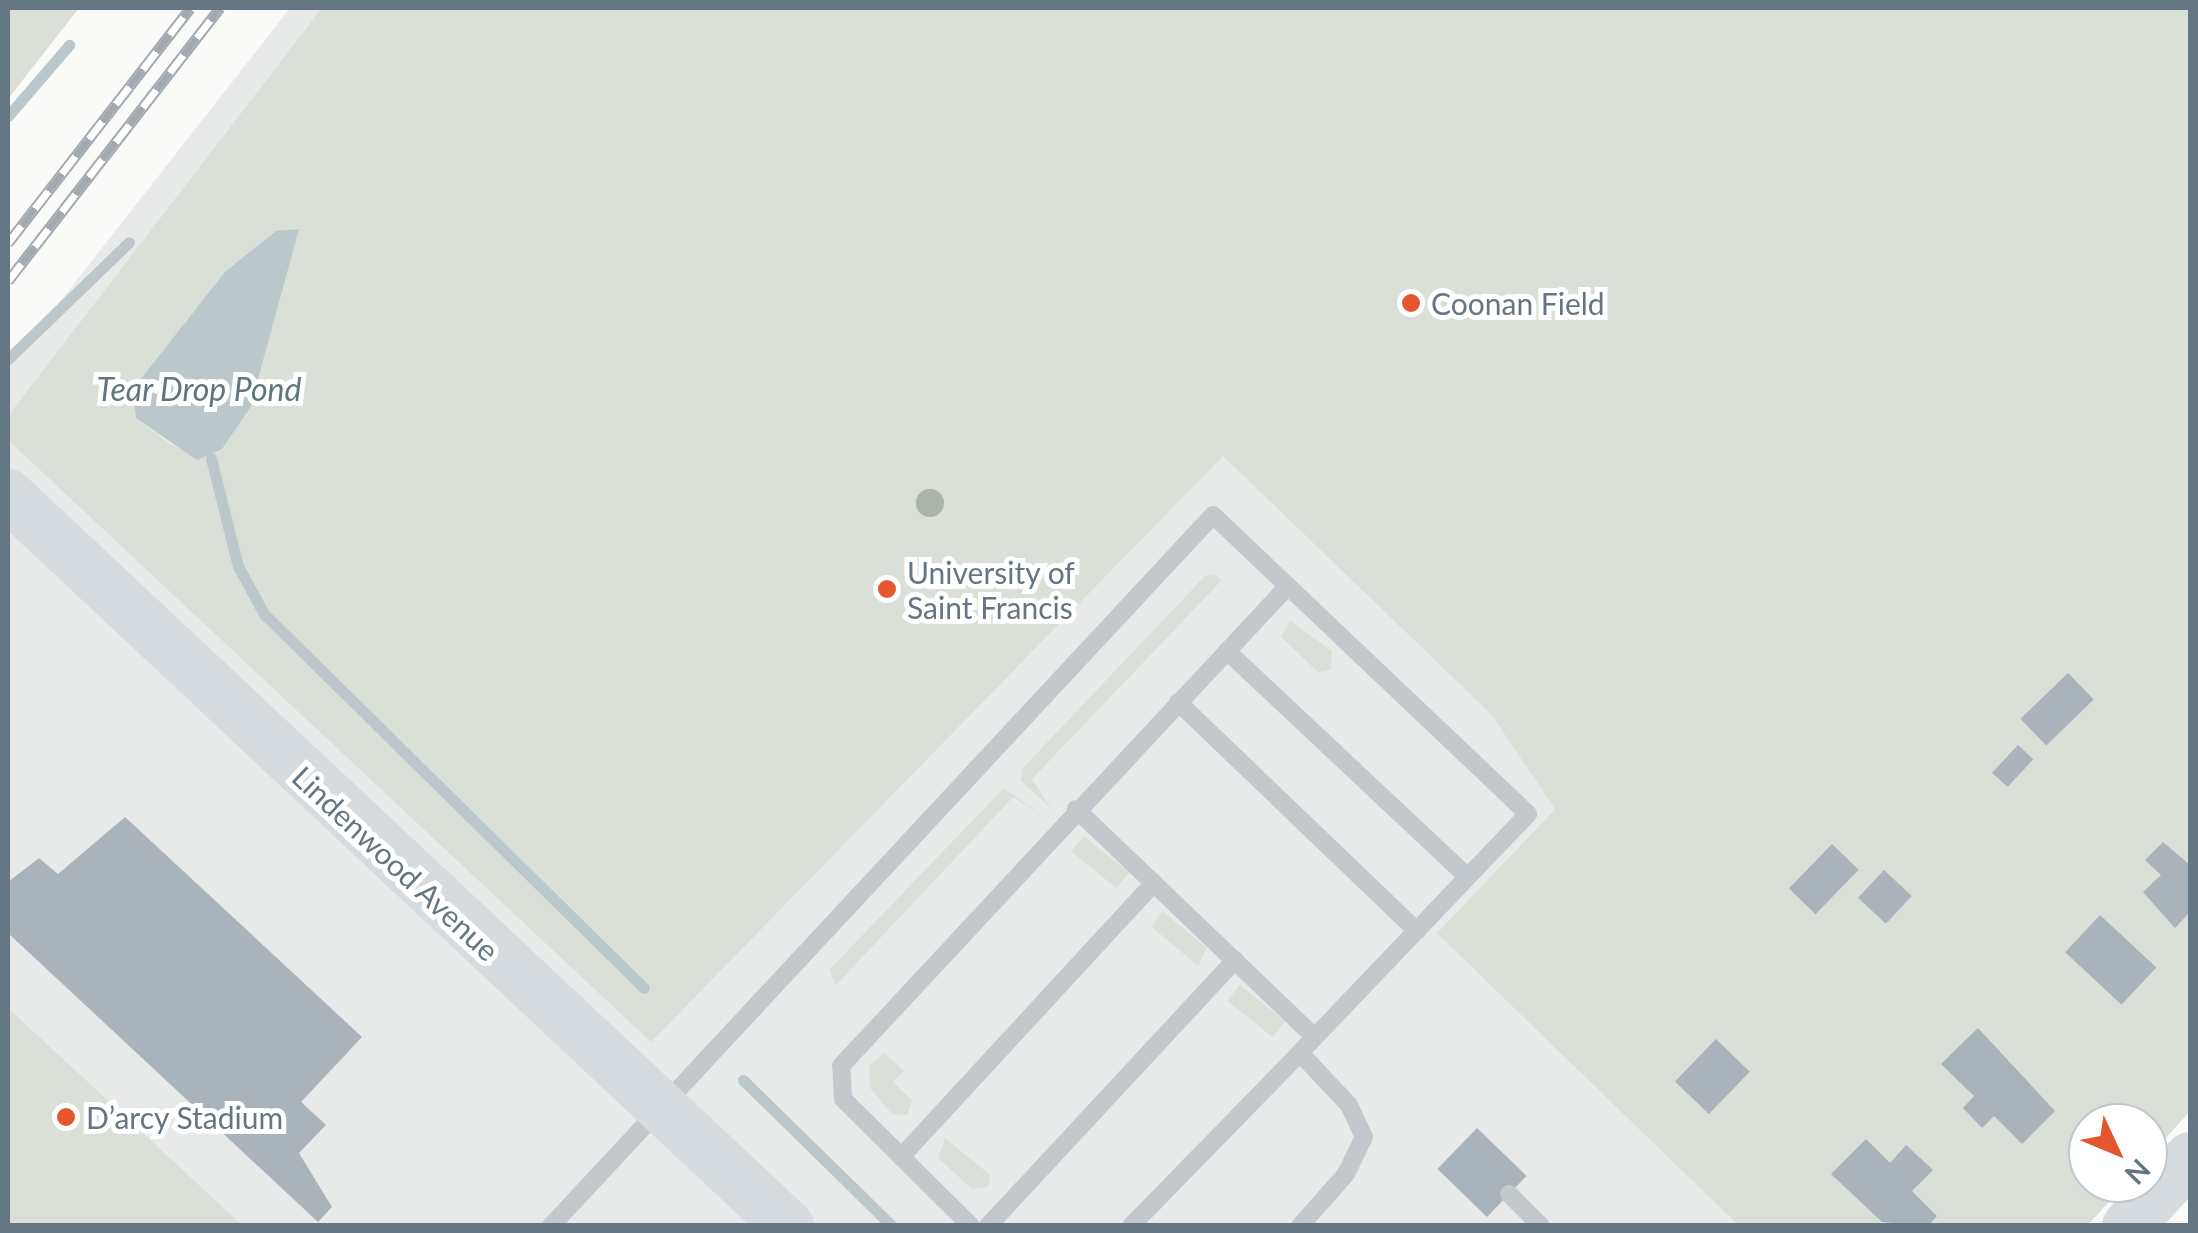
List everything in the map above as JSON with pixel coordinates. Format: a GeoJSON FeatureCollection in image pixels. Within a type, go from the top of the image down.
{"type":"FeatureCollection","features":[{"type":"Feature","properties":{"kind":"street","name":"Lindenwood Avenue"},"geometry":{"type":"LineString","coordinates":[[8,495],[788,1226]]}},
{"type":"Feature","properties":{"kind":"street"},"geometry":{"type":"LineString","coordinates":[[2128,1226],[2190,1158]]}},
{"type":"Feature","properties":{"kind":"lane"},"geometry":{"type":"LineString","coordinates":[[551,1226],[656,1105],[1213,514],[1528,814],[1131,1226]]}},
{"type":"Feature","properties":{"kind":"lane"},"geometry":{"type":"LineString","coordinates":[[972,1226],[843,1099],[841,1066],[1076,809],[1288,586]]}},
{"type":"Feature","properties":{"kind":"lane"},"geometry":{"type":"LineString","coordinates":[[1227,651],[1468,878]]}},
{"type":"Feature","properties":{"kind":"lane"},"geometry":{"type":"LineString","coordinates":[[1178,702],[1417,931]]}},
{"type":"Feature","properties":{"kind":"lane"},"geometry":{"type":"LineString","coordinates":[[1076,809],[1316,1037]]}},
{"type":"Feature","properties":{"kind":"lane"},"geometry":{"type":"LineString","coordinates":[[901,1156],[1154,883]]}},
{"type":"Feature","properties":{"kind":"lane"},"geometry":{"type":"LineString","coordinates":[[988,1226],[1235,960]]}},
{"type":"Feature","properties":{"kind":"lane"},"geometry":{"type":"LineString","coordinates":[[1300,1053],[1350,1105],[1364,1137],[1346,1174],[1300,1226]]}},
{"type":"Feature","properties":{"kind":"lane"},"geometry":{"type":"LineString","coordinates":[[1509,1194],[1540,1226]]}},
{"type":"Feature","properties":{"kind":"shaded area"},"geometry":{"type":"Polygon","coordinates":[[[8,8],[79,8],[8,99],[8,8]]]}},
{"type":"Feature","properties":{"kind":"shaded area","name":"University of Saint Francis"},"geometry":{"type":"Polygon","coordinates":[[[290,8],[2190,8],[2190,141],[1438,932],[1738,1225],[8,1225],[8,368],[290,8]]]}},
{"type":"Feature","properties":{"kind":"shaded area","name":"University of Saint Francis"},"geometry":{"type":"Polygon","coordinates":[[[322,8],[2190,8],[2190,1111],[2168,1136],[2168,1103],[2068,1103],[2068,1203],[2108,1203],[2088,1225],[1738,1225],[1437,933],[1555,809],[1491,714],[1223,456],[651,1042],[8,440],[8,416],[322,8]],[[298,229],[136,418],[171,445],[222,448],[250,408],[298,229]]]}},
{"type":"Feature","properties":{"kind":"shaded area"},"geometry":{"type":"Polygon","coordinates":[[[1216,575],[1221,581],[1032,779],[1051,808],[1021,781],[1022,769],[1205,576],[1216,575]]]}},
{"type":"Feature","properties":{"kind":"shaded area"},"geometry":{"type":"Polygon","coordinates":[[[1290,621],[1332,651],[1331,670],[1318,672],[1281,637],[1290,621]]]}},
{"type":"Feature","properties":{"kind":"shaded area"},"geometry":{"type":"Polygon","coordinates":[[[1004,788],[1043,816],[1013,797],[835,986],[830,969],[1004,788]]]}},
{"type":"Feature","properties":{"kind":"shaded area"},"geometry":{"type":"Polygon","coordinates":[[[1084,836],[1129,873],[1116,888],[1071,852],[1084,836]]]}},
{"type":"Feature","properties":{"kind":"shaded area"},"geometry":{"type":"Polygon","coordinates":[[[1162,911],[1207,948],[1198,966],[1152,927],[1162,911]]]}},
{"type":"Feature","properties":{"kind":"shaded area"},"geometry":{"type":"Polygon","coordinates":[[[1240,985],[1285,1022],[1272,1037],[1227,1001],[1240,985]]]}},
{"type":"Feature","properties":{"kind":"shaded area","name":"D’arcy Stadium"},"geometry":{"type":"Polygon","coordinates":[[[8,1008],[242,1225],[8,1225],[8,1008]]]}},
{"type":"Feature","properties":{"kind":"shaded area"},"geometry":{"type":"Polygon","coordinates":[[[884,1053],[904,1071],[893,1082],[912,1100],[907,1115],[892,1114],[870,1088],[869,1066],[884,1053]]]}},
{"type":"Feature","properties":{"kind":"shaded area"},"geometry":{"type":"Polygon","coordinates":[[[945,1138],[990,1175],[988,1187],[972,1189],[938,1158],[945,1138]]]}},
{"type":"Feature","properties":{"kind":"water","name":"Tear Drop Pond"},"geometry":{"type":"Polygon","coordinates":[[[299,229],[250,408],[222,449],[197,460],[136,418],[133,389],[225,272],[276,231],[299,229]]]}},
{"type":"Feature","properties":{"kind":"building"},"geometry":{"type":"Polygon","coordinates":[[[2068,673],[2094,700],[2046,745],[2021,719],[2068,673]]]}},
{"type":"Feature","properties":{"kind":"building"},"geometry":{"type":"Polygon","coordinates":[[[2018,745],[2033,759],[2007,787],[1992,773],[2018,745]]]}},
{"type":"Feature","properties":{"kind":"building"},"geometry":{"type":"Polygon","coordinates":[[[125,817],[362,1037],[301,1102],[326,1125],[299,1153],[332,1207],[318,1222],[8,933],[8,882],[39,858],[58,874],[125,817]]]}},
{"type":"Feature","properties":{"kind":"building"},"geometry":{"type":"Polygon","coordinates":[[[2163,842],[2190,865],[2190,912],[2175,928],[2143,892],[2161,875],[2145,860],[2163,842]]]}},
{"type":"Feature","properties":{"kind":"building"},"geometry":{"type":"Polygon","coordinates":[[[1832,844],[1859,870],[1816,914],[1789,889],[1832,844]]]}},
{"type":"Feature","properties":{"kind":"building"},"geometry":{"type":"Polygon","coordinates":[[[1884,870],[1912,896],[1886,924],[1858,898],[1884,870]]]}},
{"type":"Feature","properties":{"kind":"building"},"geometry":{"type":"Polygon","coordinates":[[[2100,915],[2156,968],[2122,1005],[2065,952],[2100,915]]]}},
{"type":"Feature","properties":{"kind":"building"},"geometry":{"type":"Polygon","coordinates":[[[1978,1028],[2055,1111],[2022,1144],[1994,1116],[1982,1128],[1963,1108],[1974,1096],[1941,1064],[1978,1028]]]}},
{"type":"Feature","properties":{"kind":"building"},"geometry":{"type":"Polygon","coordinates":[[[1716,1039],[1750,1072],[1709,1114],[1675,1081],[1716,1039]]]}},
{"type":"Feature","properties":{"kind":"building"},"geometry":{"type":"Polygon","coordinates":[[[1477,1128],[1527,1176],[1487,1217],[1437,1169],[1477,1128]]]}},
{"type":"Feature","properties":{"kind":"building"},"geometry":{"type":"Polygon","coordinates":[[[1866,1139],[1890,1163],[1906,1145],[1933,1170],[1912,1191],[1937,1216],[1928,1226],[1882,1222],[1831,1174],[1866,1139]]]}},
{"type":"Feature","properties":{"kind":"waterway"},"geometry":{"type":"LineString","coordinates":[[8,116],[69,45]]}},
{"type":"Feature","properties":{"kind":"waterway"},"geometry":{"type":"LineString","coordinates":[[8,359],[129,242]]}},
{"type":"Feature","properties":{"kind":"waterway"},"geometry":{"type":"LineString","coordinates":[[120,384],[133,389]]}},
{"type":"Feature","properties":{"kind":"waterway"},"geometry":{"type":"LineString","coordinates":[[211,458],[238,566],[264,614],[644,988]]}},
{"type":"Feature","properties":{"kind":"waterway"},"geometry":{"type":"LineString","coordinates":[[743,1080],[892,1226]]}},
{"type":"Feature","properties":{"kind":"railway"},"geometry":{"type":"LineString","coordinates":[[8,243],[190,8]]}},
{"type":"Feature","properties":{"kind":"railway"},"geometry":{"type":"LineString","coordinates":[[8,281],[220,8]]}},
{"type":"Feature","properties":{"kind":"place","name":"Coonan Field"},"geometry":{"type":"Point","coordinates":[1411,303]}},
{"type":"Feature","properties":{"kind":"place","name":"University of Saint Francis"},"geometry":{"type":"Point","coordinates":[887,589]}},
{"type":"Feature","properties":{"kind":"place","name":"D’arcy Stadium"},"geometry":{"type":"Point","coordinates":[66,1117]}}]}
